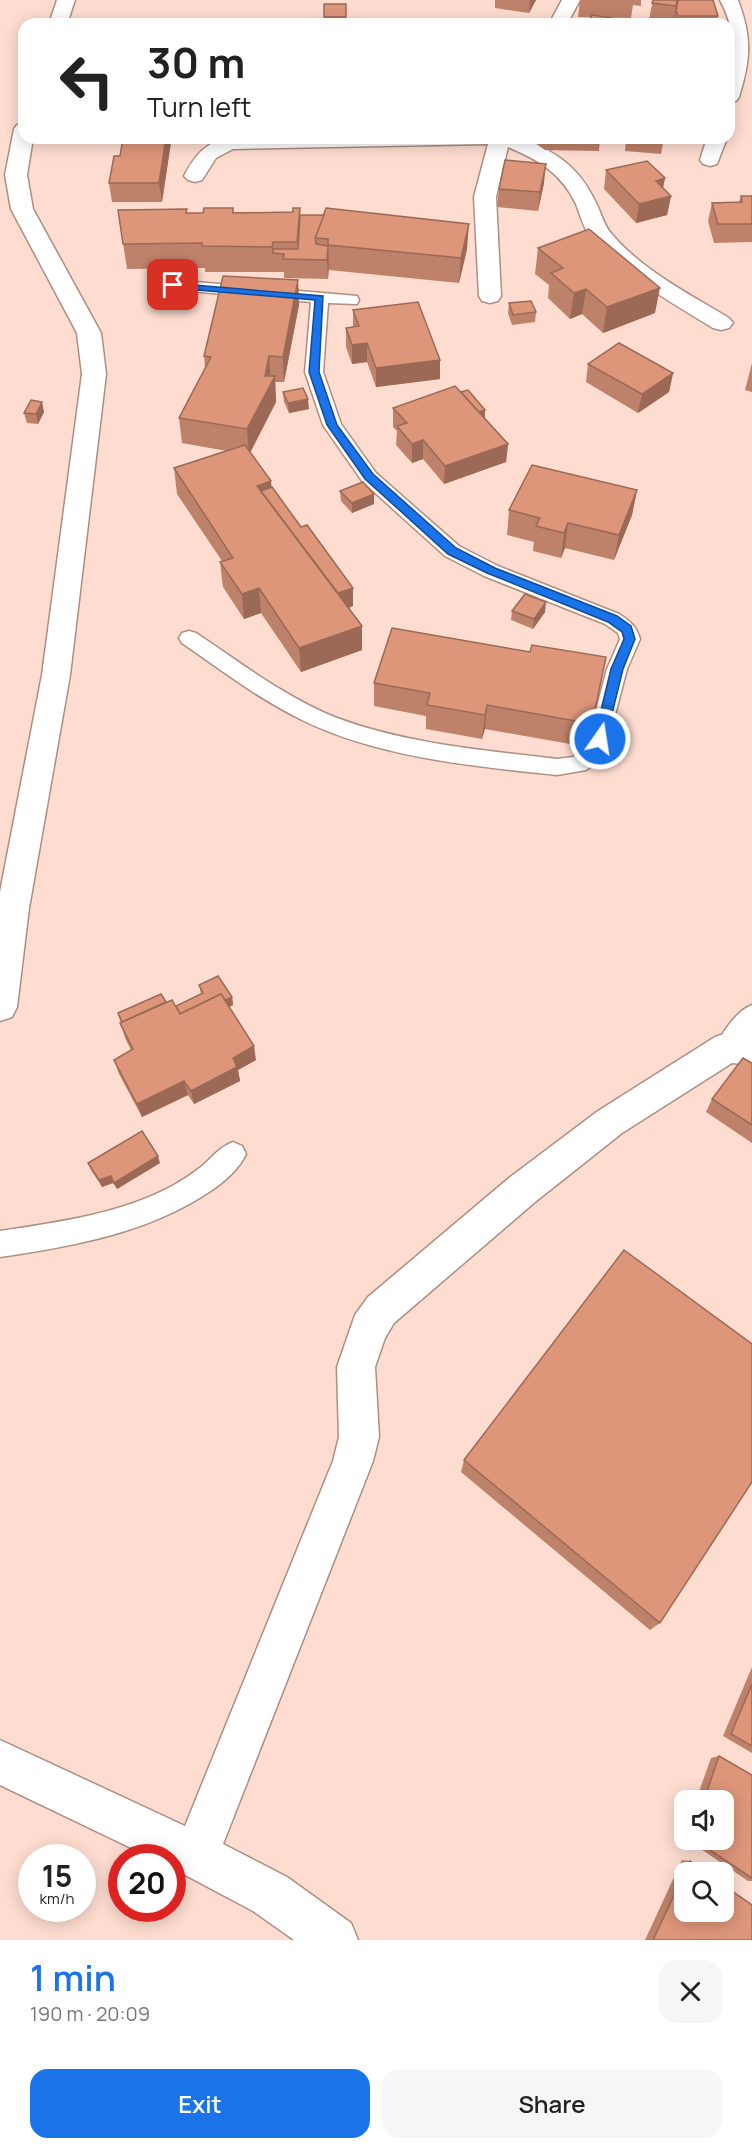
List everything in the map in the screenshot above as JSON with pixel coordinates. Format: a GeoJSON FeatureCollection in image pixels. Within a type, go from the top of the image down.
{"type":"FeatureCollection","features":[{"type":"Feature","properties":{"kind":"street"},"geometry":{"type":"LineString","coordinates":[[60,18],[66,0]]}},
{"type":"Feature","properties":{"kind":"street"},"geometry":{"type":"LineString","coordinates":[[561,18],[571,0]]}},
{"type":"Feature","properties":{"kind":"street"},"geometry":{"type":"LineString","coordinates":[[729,0],[741,16],[746,43],[735,78]]}},
{"type":"Feature","properties":{"kind":"street"},"geometry":{"type":"LineString","coordinates":[[0,1007],[13,908],[56,675],[94,374],[89,333],[22,209],[16,175],[21,144]]}},
{"type":"Feature","properties":{"kind":"street"},"geometry":{"type":"LineString","coordinates":[[195,176],[209,152],[226,144]]}},
{"type":"Feature","properties":{"kind":"street"},"geometry":{"type":"LineString","coordinates":[[490,296],[485,197],[498,144]]}},
{"type":"Feature","properties":{"kind":"street"},"geometry":{"type":"LineString","coordinates":[[518,144],[552,160],[564,169],[575,183],[599,233],[633,267],[720,323]]}},
{"type":"Feature","properties":{"kind":"street"},"geometry":{"type":"LineString","coordinates":[[710,160],[715,144]]}},
{"type":"Feature","properties":{"kind":"street"},"geometry":{"type":"LineString","coordinates":[[196,1855],[353,1461],[359,1437],[356,1366],[360,1348],[375,1319],[397,1295],[567,1154],[610,1122],[740,1049]]}},
{"type":"Feature","properties":{"kind":"street"},"geometry":{"type":"LineString","coordinates":[[0,1762],[196,1855],[270,1894],[334,1940]]}},
{"type":"Feature","properties":{"kind":"lane"},"geometry":{"type":"LineString","coordinates":[[173,285],[351,300]]}},
{"type":"Feature","properties":{"kind":"lane"},"geometry":{"type":"LineString","coordinates":[[189,638],[259,686],[314,716],[376,739],[442,753],[557,767],[573,767],[588,761],[596,751],[617,669],[630,639],[627,629],[612,619],[491,571],[458,555],[369,477],[332,425],[314,372],[320,298]]}},
{"type":"Feature","properties":{"kind":"lane"},"geometry":{"type":"LineString","coordinates":[[740,1049],[752,1016]]}},
{"type":"Feature","properties":{"kind":"lane"},"geometry":{"type":"LineString","coordinates":[[0,1244],[84,1229],[145,1212],[185,1195],[219,1170],[233,1154]]}},
{"type":"Feature","properties":{"kind":"building"},"geometry":{"type":"Polygon","coordinates":[[[653,0],[677,0],[676,6],[652,3],[653,0]]]}},
{"type":"Feature","properties":{"kind":"building"},"geometry":{"type":"Polygon","coordinates":[[[678,0],[713,0],[718,16],[678,16],[676,11],[678,0]]]}},
{"type":"Feature","properties":{"kind":"building"},"geometry":{"type":"Polygon","coordinates":[[[324,4],[346,4],[346,17],[324,17],[324,4]]]}},
{"type":"Feature","properties":{"kind":"building"},"geometry":{"type":"Polygon","coordinates":[[[592,15],[612,18],[591,18],[592,15]]]}},
{"type":"Feature","properties":{"kind":"building"},"geometry":{"type":"Polygon","coordinates":[[[122,144],[165,144],[159,183],[109,183],[114,156],[120,156],[122,144]]]}},
{"type":"Feature","properties":{"kind":"building"},"geometry":{"type":"Polygon","coordinates":[[[505,160],[546,164],[540,192],[499,189],[505,160]]]}},
{"type":"Feature","properties":{"kind":"building"},"geometry":{"type":"Polygon","coordinates":[[[647,161],[665,178],[656,181],[671,196],[639,204],[606,170],[647,161]]]}},
{"type":"Feature","properties":{"kind":"building"},"geometry":{"type":"Polygon","coordinates":[[[741,196],[752,196],[752,224],[718,224],[712,203],[742,202],[741,196]]]}},
{"type":"Feature","properties":{"kind":"building"},"geometry":{"type":"Polygon","coordinates":[[[204,208],[233,208],[233,213],[293,212],[293,208],[300,208],[297,242],[273,242],[272,247],[202,246],[202,243],[123,244],[118,210],[187,209],[186,213],[203,213],[204,208]]]}},
{"type":"Feature","properties":{"kind":"building"},"geometry":{"type":"Polygon","coordinates":[[[326,208],[469,224],[461,258],[328,245],[328,239],[315,238],[326,208]]]}},
{"type":"Feature","properties":{"kind":"building"},"geometry":{"type":"Polygon","coordinates":[[[300,215],[324,215],[315,238],[316,244],[328,246],[327,260],[283,259],[284,254],[273,253],[273,249],[298,249],[300,215]]]}},
{"type":"Feature","properties":{"kind":"building"},"geometry":{"type":"Polygon","coordinates":[[[589,229],[660,288],[607,307],[586,289],[574,293],[551,273],[563,268],[538,248],[589,229]]]}},
{"type":"Feature","properties":{"kind":"building"},"geometry":{"type":"Polygon","coordinates":[[[223,276],[298,280],[283,357],[269,356],[265,376],[275,376],[247,429],[179,418],[211,357],[204,356],[223,276]]]}},
{"type":"Feature","properties":{"kind":"building"},"geometry":{"type":"Polygon","coordinates":[[[531,301],[536,312],[513,315],[509,303],[531,301]]]}},
{"type":"Feature","properties":{"kind":"building"},"geometry":{"type":"Polygon","coordinates":[[[418,302],[440,360],[376,368],[367,343],[352,345],[346,328],[359,326],[353,310],[418,302]]]}},
{"type":"Feature","properties":{"kind":"building"},"geometry":{"type":"Polygon","coordinates":[[[619,343],[673,373],[642,394],[588,364],[619,343]]]}},
{"type":"Feature","properties":{"kind":"building"},"geometry":{"type":"Polygon","coordinates":[[[455,386],[508,444],[445,466],[423,440],[412,444],[397,426],[407,423],[393,408],[455,386]]]}},
{"type":"Feature","properties":{"kind":"building"},"geometry":{"type":"Polygon","coordinates":[[[303,388],[308,399],[288,403],[283,392],[303,388]]]}},
{"type":"Feature","properties":{"kind":"building"},"geometry":{"type":"Polygon","coordinates":[[[468,390],[485,410],[479,412],[461,392],[468,390]]]}},
{"type":"Feature","properties":{"kind":"building"},"geometry":{"type":"Polygon","coordinates":[[[31,400],[42,402],[36,414],[24,413],[31,400]]]}},
{"type":"Feature","properties":{"kind":"building"},"geometry":{"type":"Polygon","coordinates":[[[245,445],[271,481],[257,486],[362,626],[299,648],[259,588],[242,594],[220,562],[233,558],[174,468],[245,445]]]}},
{"type":"Feature","properties":{"kind":"building"},"geometry":{"type":"Polygon","coordinates":[[[532,465],[637,490],[619,535],[568,523],[564,533],[536,526],[540,518],[509,510],[532,465]]]}},
{"type":"Feature","properties":{"kind":"building"},"geometry":{"type":"Polygon","coordinates":[[[363,482],[374,494],[352,503],[340,491],[363,482]]]}},
{"type":"Feature","properties":{"kind":"building"},"geometry":{"type":"Polygon","coordinates":[[[272,487],[301,527],[307,525],[353,588],[338,593],[261,491],[272,487]]]}},
{"type":"Feature","properties":{"kind":"building"},"geometry":{"type":"Polygon","coordinates":[[[525,594],[546,602],[534,619],[512,611],[525,594]]]}},
{"type":"Feature","properties":{"kind":"building"},"geometry":{"type":"Polygon","coordinates":[[[392,628],[530,652],[532,645],[606,657],[592,724],[487,705],[485,715],[427,705],[430,693],[374,683],[392,628]]]}},
{"type":"Feature","properties":{"kind":"building"},"geometry":{"type":"Polygon","coordinates":[[[218,976],[232,997],[225,1000],[221,994],[180,1014],[176,1006],[203,993],[199,985],[218,976]]]}},
{"type":"Feature","properties":{"kind":"building"},"geometry":{"type":"Polygon","coordinates":[[[161,994],[166,1002],[122,1022],[118,1013],[161,994]]]}},
{"type":"Feature","properties":{"kind":"building"},"geometry":{"type":"Polygon","coordinates":[[[221,994],[254,1046],[233,1058],[237,1067],[191,1091],[184,1081],[137,1104],[114,1060],[133,1049],[120,1023],[172,1000],[180,1014],[221,994]]]}},
{"type":"Feature","properties":{"kind":"building"},"geometry":{"type":"Polygon","coordinates":[[[743,1058],[752,1063],[752,1125],[712,1099],[743,1058]]]}},
{"type":"Feature","properties":{"kind":"building"},"geometry":{"type":"Polygon","coordinates":[[[142,1131],[158,1156],[114,1183],[111,1176],[99,1180],[88,1163],[142,1131]]]}},
{"type":"Feature","properties":{"kind":"building"},"geometry":{"type":"Polygon","coordinates":[[[624,1250],[752,1344],[752,1482],[660,1623],[464,1460],[624,1250]]]}},
{"type":"Feature","properties":{"kind":"building"},"geometry":{"type":"Polygon","coordinates":[[[752,1684],[752,1746],[731,1734],[752,1684]]]}},
{"type":"Feature","properties":{"kind":"building"},"geometry":{"type":"Polygon","coordinates":[[[719,1756],[752,1775],[752,1878],[734,1866],[734,1862],[728,1862],[710,1850],[734,1850],[734,1790],[707,1790],[719,1756]]]}},
{"type":"Feature","properties":{"kind":"building"},"geometry":{"type":"Polygon","coordinates":[[[734,1893],[752,1905],[752,1940],[653,1940],[674,1895],[674,1922],[734,1922],[734,1893]]]}},
{"type":"Feature","properties":{"kind":"route"},"geometry":{"type":"LineString","coordinates":[[173,285],[320,298],[314,372],[327,416],[369,477],[452,551],[491,571],[612,619],[627,629],[630,639],[617,669],[600,739]]}}]}
